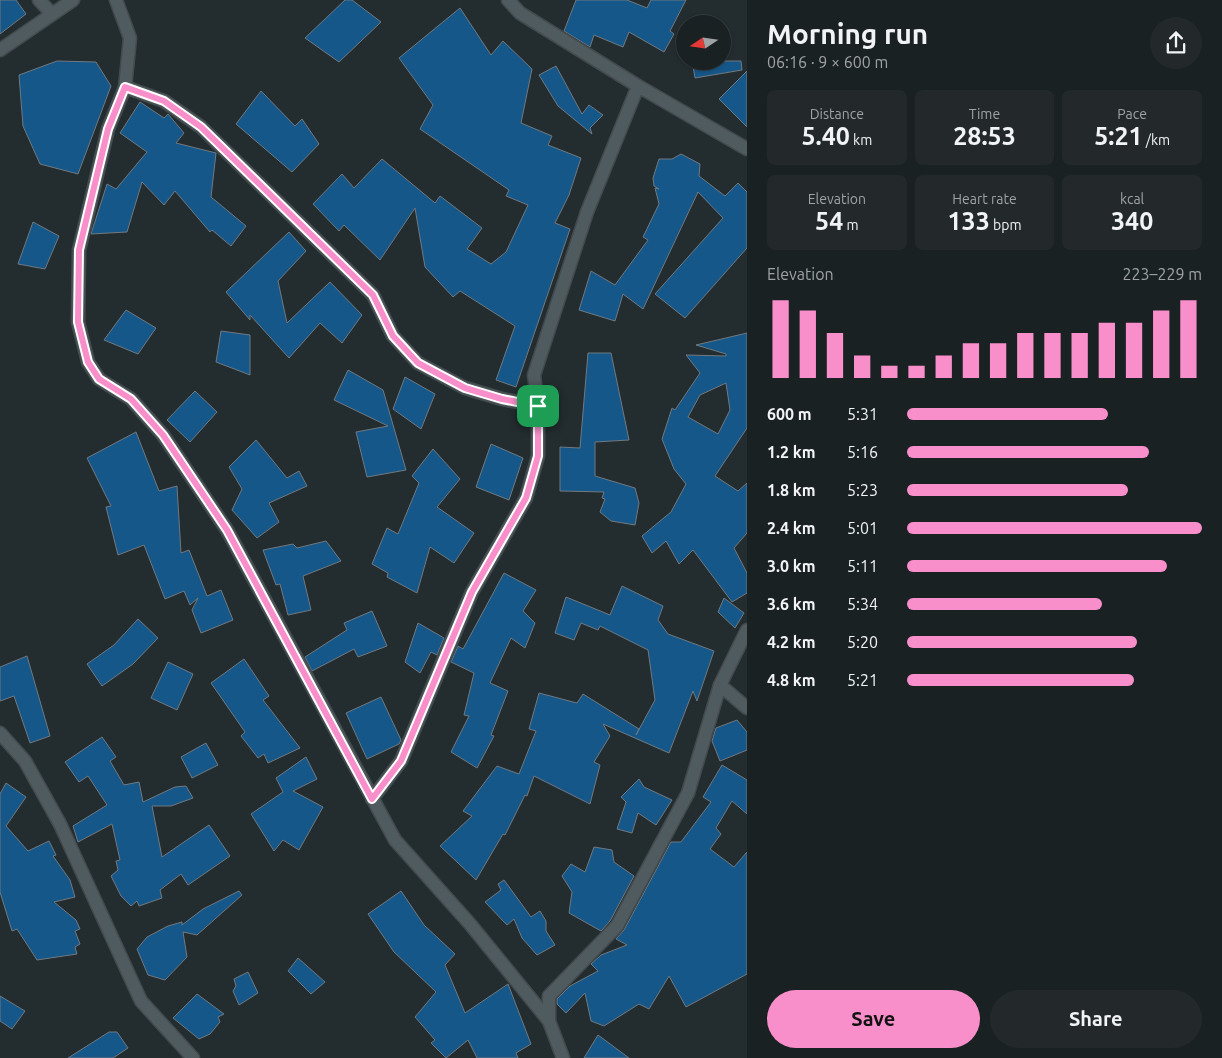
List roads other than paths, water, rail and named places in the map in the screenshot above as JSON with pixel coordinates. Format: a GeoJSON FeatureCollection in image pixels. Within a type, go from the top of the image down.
{"type":"FeatureCollection","features":[{"type":"Feature","properties":{"kind":"street"},"geometry":{"type":"LineString","coordinates":[[39,0],[52,14]]}},
{"type":"Feature","properties":{"kind":"street"},"geometry":{"type":"LineString","coordinates":[[0,50],[73,0]]}},
{"type":"Feature","properties":{"kind":"street"},"geometry":{"type":"LineString","coordinates":[[116,0],[130,38],[125,87],[108,129],[79,250],[78,322],[88,362],[99,379],[131,399],[163,435],[227,530],[395,840],[470,924],[549,1021],[564,1058]]}},
{"type":"Feature","properties":{"kind":"street"},"geometry":{"type":"LineString","coordinates":[[508,0],[520,13],[638,86],[747,148]]}},
{"type":"Feature","properties":{"kind":"street"},"geometry":{"type":"LineString","coordinates":[[372,799],[401,761],[472,592],[526,498],[538,456],[538,406],[534,375],[587,212],[638,86]]}},
{"type":"Feature","properties":{"kind":"street"},"geometry":{"type":"LineString","coordinates":[[125,87],[164,101],[201,127],[373,295],[393,336],[418,363],[465,388],[502,399],[538,406]]}},
{"type":"Feature","properties":{"kind":"street"},"geometry":{"type":"LineString","coordinates":[[549,1021],[549,996],[617,926],[688,793],[720,685],[747,630]]}},
{"type":"Feature","properties":{"kind":"street"},"geometry":{"type":"LineString","coordinates":[[720,685],[747,708]]}},
{"type":"Feature","properties":{"kind":"street"},"geometry":{"type":"LineString","coordinates":[[0,733],[25,761],[60,824],[141,1001],[193,1058]]}}]}
